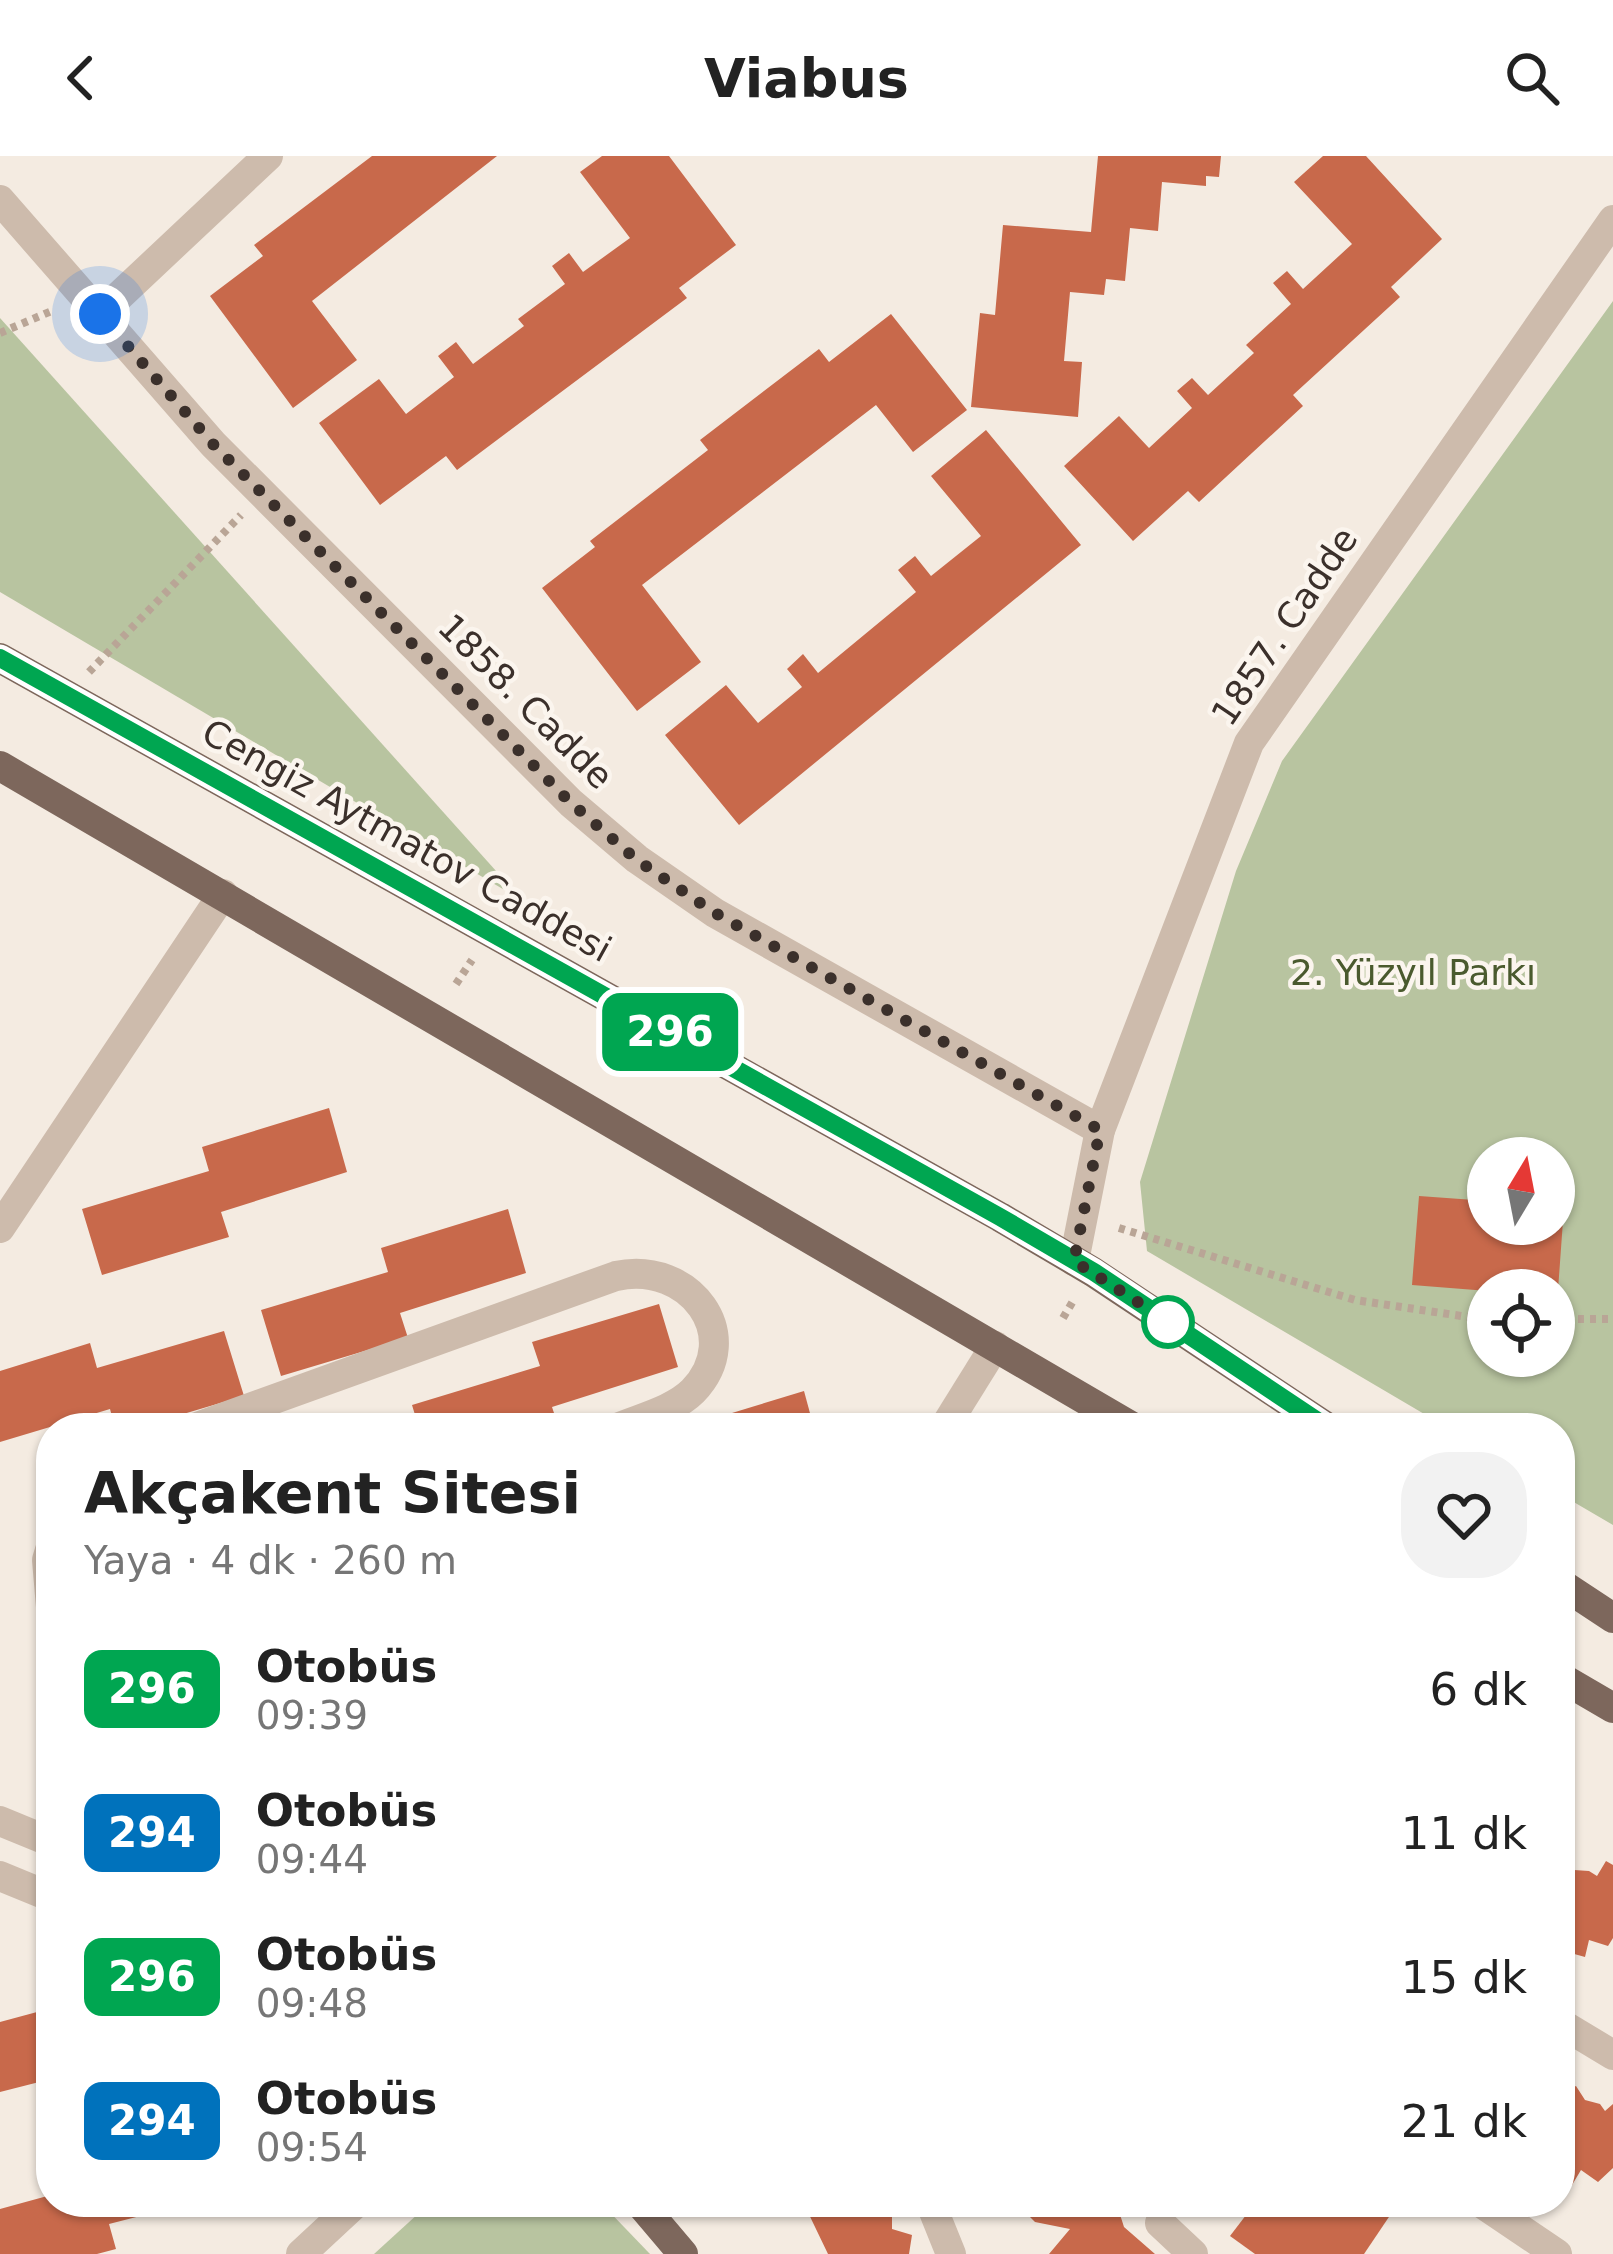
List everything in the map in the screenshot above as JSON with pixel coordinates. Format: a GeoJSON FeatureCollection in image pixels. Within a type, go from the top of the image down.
{"type":"FeatureCollection","features":[{"type":"Feature","properties":{"kind":"main road","name":"Cengiz Aytmatov Caddesi"},"geometry":{"type":"LineString","coordinates":[[0,658],[1074,1261],[1305,1413]]}},
{"type":"Feature","properties":{"kind":"main road"},"geometry":{"type":"LineString","coordinates":[[0,766],[1109,1413]]}},
{"type":"Feature","properties":{"kind":"main road"},"geometry":{"type":"LineString","coordinates":[[1575,1593],[1613,1618]]}},
{"type":"Feature","properties":{"kind":"main road"},"geometry":{"type":"LineString","coordinates":[[1575,1686],[1613,1708]]}},
{"type":"Feature","properties":{"kind":"main road"},"geometry":{"type":"LineString","coordinates":[[651,2217],[682,2254]]}},
{"type":"Feature","properties":{"kind":"street"},"geometry":{"type":"LineString","coordinates":[[92,306],[268,156]]}},
{"type":"Feature","properties":{"kind":"street","name":"1858. Cadde"},"geometry":{"type":"LineString","coordinates":[[0,200],[262,493],[571,803],[637,860],[715,913],[1100,1130]]}},
{"type":"Feature","properties":{"kind":"street","name":"1857. Cadde"},"geometry":{"type":"LineString","coordinates":[[1074,1261],[1100,1130],[1249,743],[1613,220]]}},
{"type":"Feature","properties":{"kind":"street"},"geometry":{"type":"LineString","coordinates":[[0,1228],[223,894]]}},
{"type":"Feature","properties":{"kind":"street"},"geometry":{"type":"LineString","coordinates":[[236,1413],[616,1276],[652,1273],[670,1277],[698,1300],[712,1335],[704,1374],[693,1391],[653,1413]]}},
{"type":"Feature","properties":{"kind":"street"},"geometry":{"type":"LineString","coordinates":[[953,1413],[995,1346]]}},
{"type":"Feature","properties":{"kind":"street"},"geometry":{"type":"LineString","coordinates":[[0,1821],[36,1836]]}},
{"type":"Feature","properties":{"kind":"street"},"geometry":{"type":"LineString","coordinates":[[0,1876],[36,1891]]}},
{"type":"Feature","properties":{"kind":"street"},"geometry":{"type":"LineString","coordinates":[[1575,2032],[1613,2055]]}},
{"type":"Feature","properties":{"kind":"street"},"geometry":{"type":"LineString","coordinates":[[301,2254],[341,2217]]}},
{"type":"Feature","properties":{"kind":"street"},"geometry":{"type":"LineString","coordinates":[[936,2217],[951,2254]]}},
{"type":"Feature","properties":{"kind":"street"},"geometry":{"type":"LineString","coordinates":[[1502,2217],[1557,2254]]}},
{"type":"Feature","properties":{"kind":"street"},"geometry":{"type":"LineString","coordinates":[[1160,2224],[1193,2254]]}},
{"type":"Feature","properties":{"kind":"path"},"geometry":{"type":"LineString","coordinates":[[0,333],[92,306]]}},
{"type":"Feature","properties":{"kind":"path"},"geometry":{"type":"LineString","coordinates":[[67,695],[262,493]]}},
{"type":"Feature","properties":{"kind":"path"},"geometry":{"type":"LineString","coordinates":[[456,984],[472,958]]}},
{"type":"Feature","properties":{"kind":"path"},"geometry":{"type":"LineString","coordinates":[[1119,1228],[1355,1300],[1467,1317]]}},
{"type":"Feature","properties":{"kind":"path"},"geometry":{"type":"LineString","coordinates":[[1063,1318],[1073,1301]]}},
{"type":"Feature","properties":{"kind":"path"},"geometry":{"type":"LineString","coordinates":[[1575,1319],[1613,1319]]}},
{"type":"Feature","properties":{"kind":"green space","name":"2. Yüzyıl Parkı"},"geometry":{"type":"Polygon","coordinates":[[[1613,301],[1613,1525],[1575,1503],[1575,1413],[1422,1413],[1147,1251],[1140,1182],[1236,871],[1282,761],[1613,301]]]}},
{"type":"Feature","properties":{"kind":"green space"},"geometry":{"type":"Polygon","coordinates":[[[0,318],[523,901],[0,592],[0,318]]]}},
{"type":"Feature","properties":{"kind":"green space"},"geometry":{"type":"Polygon","coordinates":[[[415,2217],[614,2217],[650,2254],[374,2254],[415,2217]]]}},
{"type":"Feature","properties":{"kind":"building"},"geometry":{"type":"Polygon","coordinates":[[[372,156],[497,156],[312,301],[357,360],[293,408],[210,296],[263,256],[254,245],[372,156]]]}},
{"type":"Feature","properties":{"kind":"building"},"geometry":{"type":"Polygon","coordinates":[[[602,156],[669,156],[736,245],[679,288],[687,298],[457,470],[446,456],[380,505],[319,423],[379,379],[406,414],[454,377],[438,356],[456,342],[473,364],[524,326],[518,319],[565,284],[552,266],[569,253],[583,272],[630,238],[580,172],[602,156]]]}},
{"type":"Feature","properties":{"kind":"building"},"geometry":{"type":"Polygon","coordinates":[[[1098,156],[1221,156],[1219,177],[1206,176],[1206,186],[1162,182],[1158,231],[1130,228],[1125,281],[1106,279],[1104,295],[1070,292],[1064,361],[1082,362],[1078,417],[971,407],[980,313],[995,315],[1003,225],[1091,232],[1098,156]]]}},
{"type":"Feature","properties":{"kind":"building"},"geometry":{"type":"Polygon","coordinates":[[[1323,156],[1366,156],[1442,239],[1391,287],[1400,297],[1293,395],[1303,406],[1199,502],[1188,491],[1133,541],[1064,466],[1119,416],[1149,448],[1192,408],[1177,391],[1192,378],[1208,395],[1254,353],[1246,345],[1291,304],[1273,283],[1287,271],[1303,289],[1352,244],[1294,182],[1323,156]]]}},
{"type":"Feature","properties":{"kind":"building"},"geometry":{"type":"Polygon","coordinates":[[[891,314],[967,410],[913,452],[876,405],[642,585],[701,662],[637,711],[542,588],[595,547],[590,541],[708,450],[700,440],[819,349],[829,362],[891,314]]]}},
{"type":"Feature","properties":{"kind":"building"},"geometry":{"type":"Polygon","coordinates":[[[986,430],[1081,545],[739,825],[665,735],[726,685],[758,723],[802,687],[787,669],[803,654],[818,673],[916,592],[898,570],[915,556],[931,576],[981,536],[931,476],[986,430]]]}},
{"type":"Feature","properties":{"kind":"building"},"geometry":{"type":"Polygon","coordinates":[[[329,1108],[347,1172],[221,1212],[229,1237],[102,1275],[82,1209],[209,1171],[202,1147],[329,1108]]]}},
{"type":"Feature","properties":{"kind":"building"},"geometry":{"type":"Polygon","coordinates":[[[1419,1196],[1467,1199],[1467,1245],[1561,1245],[1560,1269],[1467,1269],[1467,1289],[1412,1285],[1419,1196]]]}},
{"type":"Feature","properties":{"kind":"building"},"geometry":{"type":"Polygon","coordinates":[[[508,1209],[526,1273],[400,1313],[408,1338],[281,1376],[261,1310],[388,1272],[381,1248],[508,1209]]]}},
{"type":"Feature","properties":{"kind":"building"},"geometry":{"type":"Polygon","coordinates":[[[659,1304],[678,1367],[552,1407],[554,1413],[414,1413],[412,1405],[540,1366],[532,1342],[659,1304]]]}},
{"type":"Feature","properties":{"kind":"building"},"geometry":{"type":"Polygon","coordinates":[[[224,1331],[244,1396],[187,1413],[111,1413],[110,1409],[36,1413],[36,1431],[0,1442],[0,1371],[90,1343],[97,1368],[224,1331]]]}},
{"type":"Feature","properties":{"kind":"building"},"geometry":{"type":"Polygon","coordinates":[[[804,1391],[810,1413],[732,1413],[804,1391]]]}},
{"type":"Feature","properties":{"kind":"building"},"geometry":{"type":"Polygon","coordinates":[[[1606,1861],[1613,1865],[1613,1938],[1608,1946],[1589,1940],[1585,1957],[1575,1954],[1575,1870],[1597,1876],[1606,1861]]]}},
{"type":"Feature","properties":{"kind":"building"},"geometry":{"type":"Polygon","coordinates":[[[36,2012],[36,2083],[0,2092],[0,2022],[36,2012]]]}},
{"type":"Feature","properties":{"kind":"building"},"geometry":{"type":"Polygon","coordinates":[[[1576,2086],[1585,2100],[1600,2104],[1605,2111],[1613,2104],[1613,2168],[1598,2182],[1581,2170],[1575,2180],[1576,2086]]]}},
{"type":"Feature","properties":{"kind":"building"},"geometry":{"type":"Polygon","coordinates":[[[36,2199],[36,2217],[136,2217],[109,2224],[116,2249],[97,2254],[0,2254],[0,2209],[36,2199]]]}},
{"type":"Feature","properties":{"kind":"building"},"geometry":{"type":"Polygon","coordinates":[[[810,2217],[892,2217],[892,2229],[912,2235],[909,2254],[828,2254],[810,2217]]]}},
{"type":"Feature","properties":{"kind":"building"},"geometry":{"type":"Polygon","coordinates":[[[1030,2217],[1121,2217],[1124,2227],[1155,2254],[1049,2254],[1070,2229],[1030,2217]]]}},
{"type":"Feature","properties":{"kind":"building"},"geometry":{"type":"Polygon","coordinates":[[[1245,2217],[1389,2217],[1364,2254],[1255,2254],[1230,2236],[1245,2217]]]}},
{"type":"Feature","properties":{"kind":"bus line","name":"296"},"geometry":{"type":"LineString","coordinates":[[0,658],[1000,1217],[1094,1272],[1306,1413]]}},
{"type":"Feature","properties":{"kind":"route"},"geometry":{"type":"LineString","coordinates":[[100,314],[213,444],[571,803],[637,860],[715,913],[1100,1130],[1074,1261],[1172,1324],[1168,1322]]}}]}
